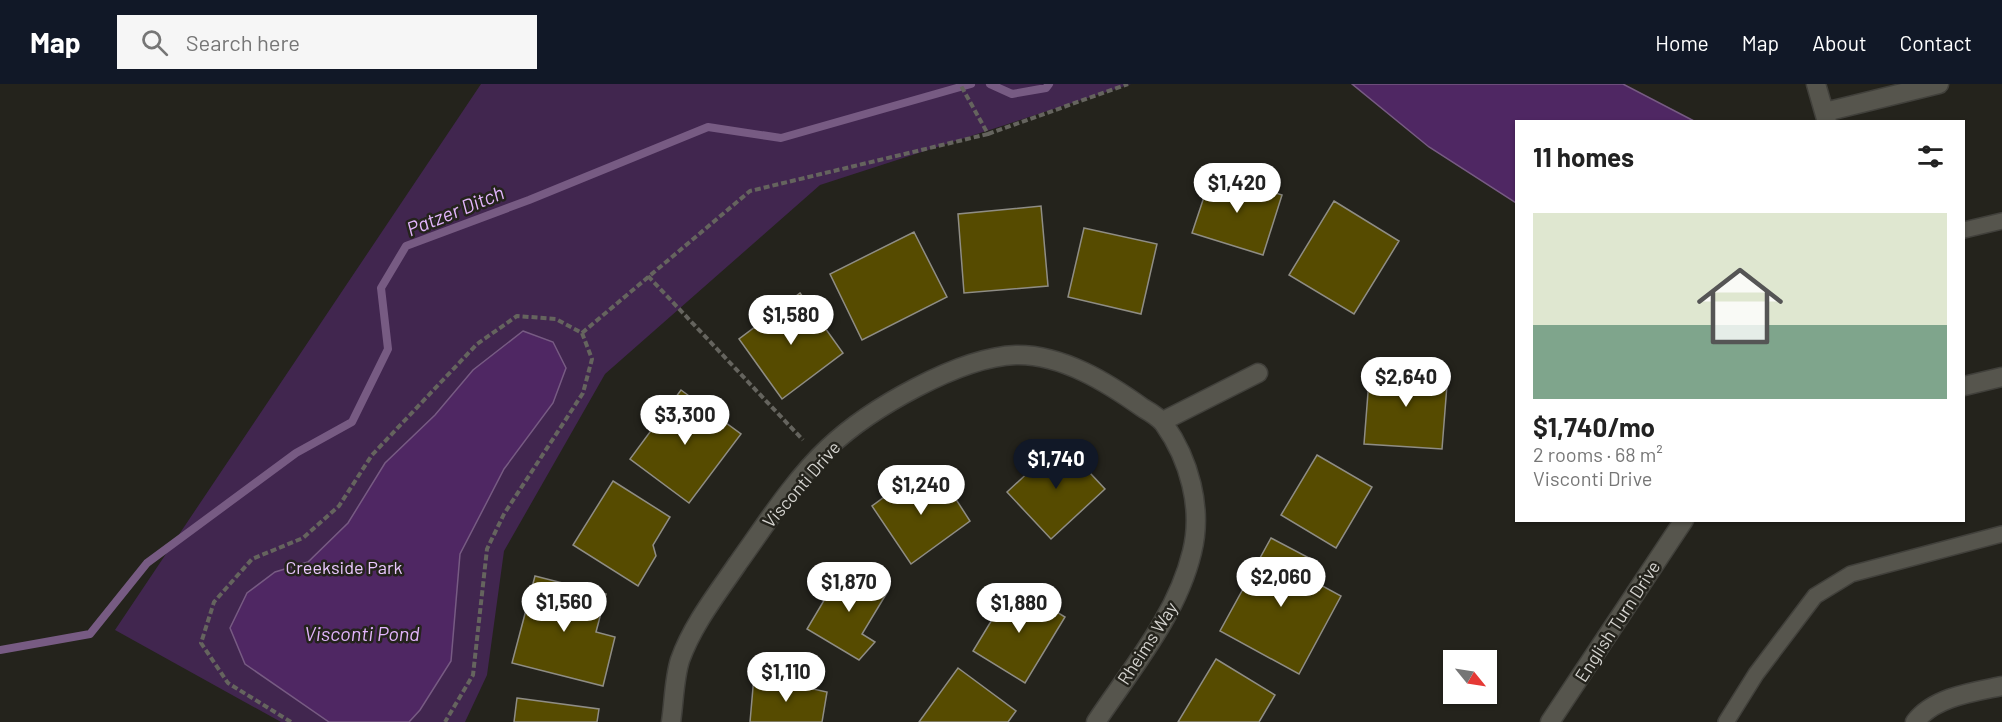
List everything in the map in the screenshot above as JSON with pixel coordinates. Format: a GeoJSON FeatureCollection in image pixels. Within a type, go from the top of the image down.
{"type":"FeatureCollection","features":[{"type":"Feature","properties":{"kind":"street"},"geometry":{"type":"LineString","coordinates":[[1816,84],[1826,117],[1939,84]]}},
{"type":"Feature","properties":{"kind":"street","name":"Visconti Drive"},"geometry":{"type":"LineString","coordinates":[[671,722],[680,662],[703,613],[779,504],[828,448],[890,402],[958,367],[1017,355],[1049,360],[1102,380],[1163,422]]}},
{"type":"Feature","properties":{"kind":"street"},"geometry":{"type":"LineString","coordinates":[[1163,422],[1258,373]]}},
{"type":"Feature","properties":{"kind":"street"},"geometry":{"type":"LineString","coordinates":[[1965,386],[2002,377]]}},
{"type":"Feature","properties":{"kind":"street","name":"Rheims Way"},"geometry":{"type":"LineString","coordinates":[[1096,722],[1173,607],[1193,548],[1196,520],[1194,489],[1163,422]]}},
{"type":"Feature","properties":{"kind":"street","name":"English Turn Drive"},"geometry":{"type":"LineString","coordinates":[[1550,722],[1683,522]]}},
{"type":"Feature","properties":{"kind":"street"},"geometry":{"type":"LineString","coordinates":[[1915,722],[1920,716],[1943,702],[2002,686]]}},
{"type":"Feature","properties":{"kind":"lane"},"geometry":{"type":"LineString","coordinates":[[1965,230],[2002,221]]}},
{"type":"Feature","properties":{"kind":"lane"},"geometry":{"type":"LineString","coordinates":[[1726,722],[1756,674],[1815,596],[1851,574],[2002,534]]}},
{"type":"Feature","properties":{"kind":"path"},"geometry":{"type":"LineString","coordinates":[[960,84],[988,134]]}},
{"type":"Feature","properties":{"kind":"path"},"geometry":{"type":"LineString","coordinates":[[582,333],[750,191],[988,134],[1128,84]]}},
{"type":"Feature","properties":{"kind":"path"},"geometry":{"type":"LineString","coordinates":[[648,276],[820,458]]}},
{"type":"Feature","properties":{"kind":"path"},"geometry":{"type":"LineString","coordinates":[[291,722],[228,683],[201,643],[214,602],[252,558],[303,538],[339,506],[372,455],[477,344],[517,316],[556,318],[582,333],[592,359],[583,393],[504,514],[486,549],[473,675],[445,722]]}},
{"type":"Feature","properties":{"kind":"green space","name":"Creekside Park"},"geometry":{"type":"Polygon","coordinates":[[[481,84],[1131,84],[820,185],[605,374],[504,551],[487,675],[465,722],[281,722],[115,630],[481,84]]]}},
{"type":"Feature","properties":{"kind":"water"},"geometry":{"type":"Polygon","coordinates":[[[1352,84],[1623,84],[1692,120],[1515,120],[1515,202],[1429,147],[1352,84]]]}},
{"type":"Feature","properties":{"kind":"water","name":"Visconti Pond"},"geometry":{"type":"Polygon","coordinates":[[[523,331],[553,342],[566,368],[553,403],[504,469],[460,554],[451,661],[420,710],[409,722],[329,722],[245,664],[230,628],[247,593],[275,572],[308,562],[348,523],[385,463],[435,415],[473,370],[523,331]]]}},
{"type":"Feature","properties":{"kind":"building"},"geometry":{"type":"Polygon","coordinates":[[[1212,173],[1282,195],[1263,255],[1192,233],[1212,173]]]}},
{"type":"Feature","properties":{"kind":"building"},"geometry":{"type":"Polygon","coordinates":[[[1334,201],[1399,241],[1354,314],[1289,275],[1334,201]]]}},
{"type":"Feature","properties":{"kind":"building"},"geometry":{"type":"Polygon","coordinates":[[[1041,206],[1048,286],[964,293],[958,214],[1041,206]]]}},
{"type":"Feature","properties":{"kind":"building"},"geometry":{"type":"Polygon","coordinates":[[[1084,228],[1157,244],[1141,314],[1068,297],[1084,228]]]}},
{"type":"Feature","properties":{"kind":"building"},"geometry":{"type":"Polygon","coordinates":[[[914,232],[947,297],[862,340],[830,274],[914,232]]]}},
{"type":"Feature","properties":{"kind":"building"},"geometry":{"type":"Polygon","coordinates":[[[800,293],[843,353],[782,399],[739,339],[800,293]]]}},
{"type":"Feature","properties":{"kind":"building"},"geometry":{"type":"Polygon","coordinates":[[[1370,367],[1448,372],[1442,449],[1364,444],[1370,367]]]}},
{"type":"Feature","properties":{"kind":"building"},"geometry":{"type":"Polygon","coordinates":[[[681,390],[741,434],[689,503],[630,459],[681,390]]]}},
{"type":"Feature","properties":{"kind":"building"},"geometry":{"type":"Polygon","coordinates":[[[1061,442],[1105,489],[1051,539],[1007,492],[1061,442]]]}},
{"type":"Feature","properties":{"kind":"building"},"geometry":{"type":"Polygon","coordinates":[[[1317,455],[1372,487],[1336,548],[1281,515],[1317,455]]]}},
{"type":"Feature","properties":{"kind":"building"},"geometry":{"type":"Polygon","coordinates":[[[937,470],[970,521],[911,564],[872,506],[902,484],[907,490],[937,470]]]}},
{"type":"Feature","properties":{"kind":"building"},"geometry":{"type":"Polygon","coordinates":[[[613,481],[670,517],[653,545],[656,556],[638,586],[573,545],[613,481]]]}},
{"type":"Feature","properties":{"kind":"building"},"geometry":{"type":"Polygon","coordinates":[[[1271,538],[1313,560],[1304,576],[1341,596],[1299,674],[1220,631],[1271,538]]]}},
{"type":"Feature","properties":{"kind":"building"},"geometry":{"type":"Polygon","coordinates":[[[845,565],[888,591],[862,634],[875,642],[859,660],[807,629],[845,565]]]}},
{"type":"Feature","properties":{"kind":"building"},"geometry":{"type":"Polygon","coordinates":[[[535,576],[606,594],[596,632],[615,637],[603,686],[512,663],[535,576]]]}},
{"type":"Feature","properties":{"kind":"building"},"geometry":{"type":"Polygon","coordinates":[[[1013,585],[1065,617],[1025,683],[973,651],[1013,585]]]}},
{"type":"Feature","properties":{"kind":"building"},"geometry":{"type":"Polygon","coordinates":[[[1216,659],[1275,695],[1259,722],[1178,722],[1216,659]]]}},
{"type":"Feature","properties":{"kind":"building"},"geometry":{"type":"Polygon","coordinates":[[[958,668],[1016,711],[1008,722],[919,722],[958,668]]]}},
{"type":"Feature","properties":{"kind":"building"},"geometry":{"type":"Polygon","coordinates":[[[754,676],[827,692],[822,722],[750,722],[754,676]]]}},
{"type":"Feature","properties":{"kind":"building"},"geometry":{"type":"Polygon","coordinates":[[[517,698],[599,709],[597,722],[514,722],[517,698]]]}},
{"type":"Feature","properties":{"kind":"waterway","name":"Patzer Ditch"},"geometry":{"type":"LineString","coordinates":[[0,650],[90,634],[147,563],[296,453],[352,422],[388,349],[381,288],[406,246],[529,200],[708,127],[781,138],[971,84]]}},
{"type":"Feature","properties":{"kind":"waterway","name":"Patzer Ditch"},"geometry":{"type":"LineString","coordinates":[[990,84],[1012,94],[1046,88],[1049,84]]}}]}
